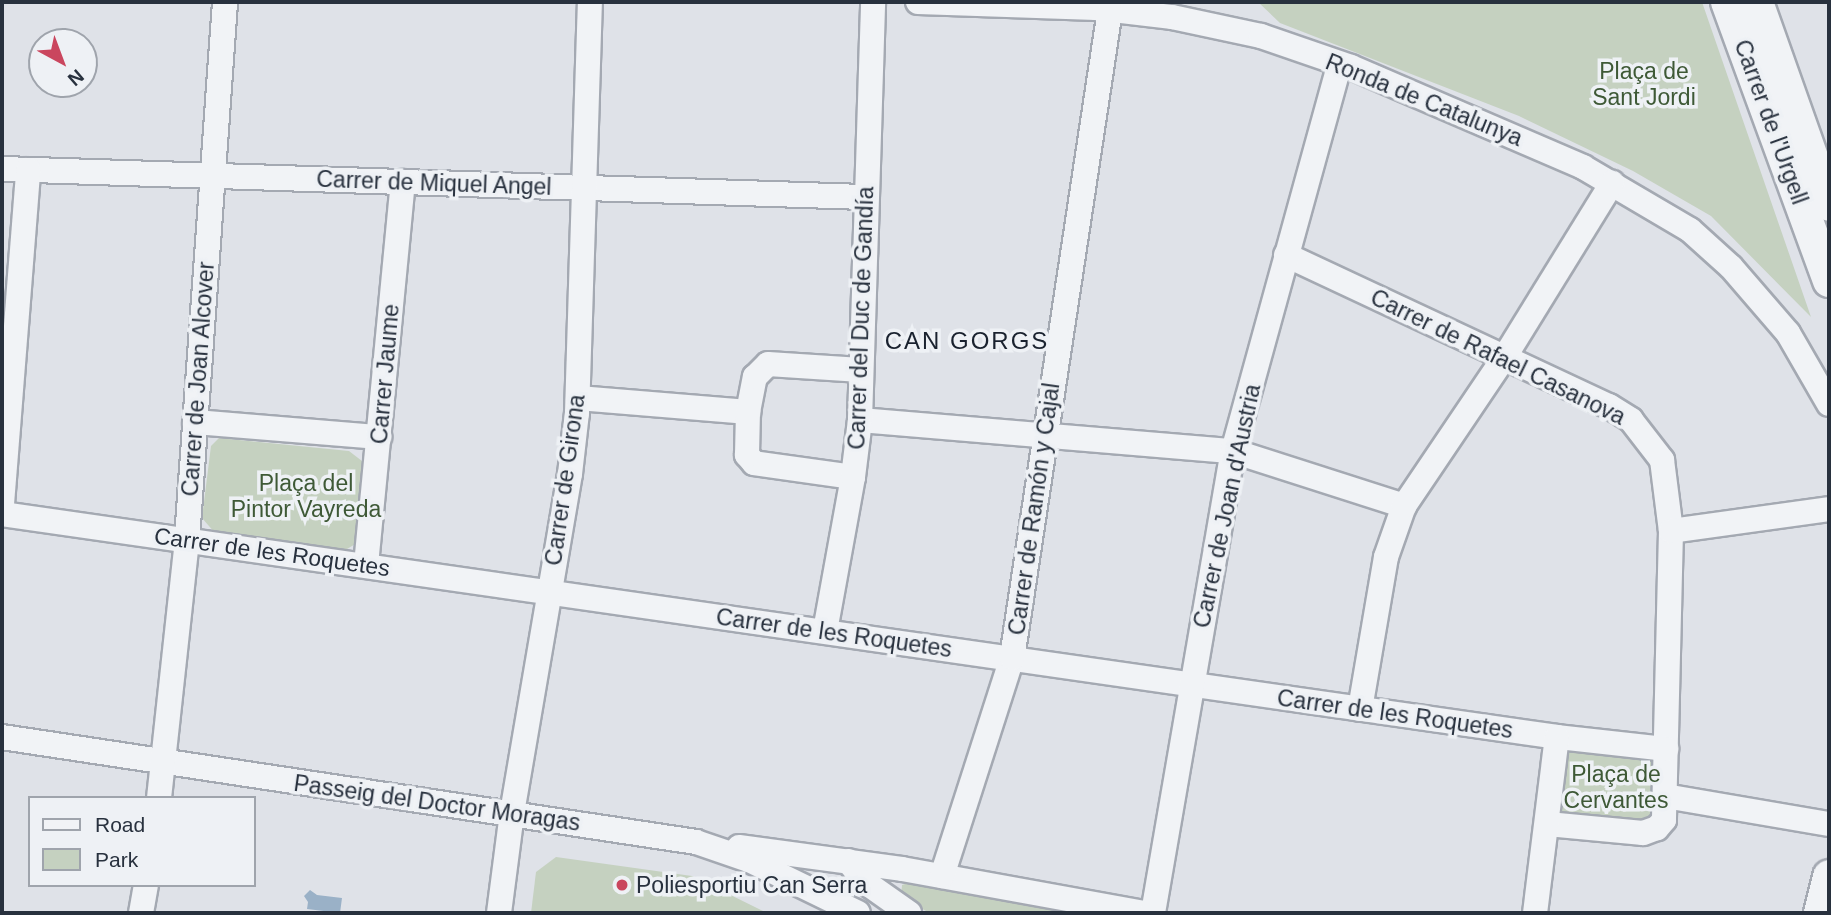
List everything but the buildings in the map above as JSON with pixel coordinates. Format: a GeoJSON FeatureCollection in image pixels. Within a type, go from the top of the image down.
{"type":"FeatureCollection","features":[{"type":"Feature","properties":{"kind":"street","name":"Carrer de Joan Alcover"},"geometry":{"type":"LineString","coordinates":[[159,796],[187,539],[225,2]]}},
{"type":"Feature","properties":{"kind":"street","name":"Carrer de Girona"},"geometry":{"type":"LineString","coordinates":[[499,913],[512,813],[570,474],[578,398],[590,2]]}},
{"type":"Feature","properties":{"kind":"street","name":"Carrer del Duc de Gandía"},"geometry":{"type":"LineString","coordinates":[[825,631],[853,477],[860,420],[873,2]]}},
{"type":"Feature","properties":{"kind":"street","name":"Ronda de Catalunya"},"geometry":{"type":"LineString","coordinates":[[918,2],[1110,10],[1172,17],[1261,36],[1339,65],[1571,162],[1612,183],[1690,230],[1731,267],[1788,334],[1829,404]]}},
{"type":"Feature","properties":{"kind":"street","name":"Carrer de l'Urgell"},"geometry":{"type":"LineString","coordinates":[[1727,2],[1829,281]]}},
{"type":"Feature","properties":{"kind":"street","name":"Carrer de l'Urgell"},"geometry":{"type":"LineString","coordinates":[[1757,2],[1829,205]]}},
{"type":"Feature","properties":{"kind":"street","name":"Carrer de Ramón y Cajal"},"geometry":{"type":"LineString","coordinates":[[942,876],[1012,658],[1110,10]]}},
{"type":"Feature","properties":{"kind":"street","name":"Carrer de Joan d'Austria"},"geometry":{"type":"LineString","coordinates":[[1153,913],[1233,451],[1339,65]]}},
{"type":"Feature","properties":{"kind":"street","name":"Carrer de Miquel Angel"},"geometry":{"type":"LineString","coordinates":[[2,169],[866,197]]}},
{"type":"Feature","properties":{"kind":"street"},"geometry":{"type":"LineString","coordinates":[[2,504],[28,170]]}},
{"type":"Feature","properties":{"kind":"street","name":"Carrer Jaume"},"geometry":{"type":"LineString","coordinates":[[366,565],[403,182]]}},
{"type":"Feature","properties":{"kind":"street"},"geometry":{"type":"LineString","coordinates":[[1360,709],[1386,557],[1404,506],[1504,358],[1612,183]]}},
{"type":"Feature","properties":{"kind":"street","name":"Carrer de Rafael Casanova"},"geometry":{"type":"LineString","coordinates":[[1286,254],[1631,420],[1662,460],[1671,531],[1666,749]]}},
{"type":"Feature","properties":{"kind":"street"},"geometry":{"type":"LineString","coordinates":[[853,477],[754,463],[747,455],[748,412],[755,377],[768,364],[861,370]]}},
{"type":"Feature","properties":{"kind":"street"},"geometry":{"type":"LineString","coordinates":[[578,398],[748,412]]}},
{"type":"Feature","properties":{"kind":"street"},"geometry":{"type":"LineString","coordinates":[[860,420],[1233,451],[1404,506]]}},
{"type":"Feature","properties":{"kind":"street"},"geometry":{"type":"LineString","coordinates":[[195,422],[379,437]]}},
{"type":"Feature","properties":{"kind":"street"},"geometry":{"type":"LineString","coordinates":[[1671,531],[1829,509]]}},
{"type":"Feature","properties":{"kind":"street","name":"Carrer de les Roquetes"},"geometry":{"type":"LineString","coordinates":[[2,514],[1557,737],[1666,749]]}},
{"type":"Feature","properties":{"kind":"street","name":"Passeig del Doctor Moragas"},"geometry":{"type":"LineString","coordinates":[[2,737],[696,842],[749,860],[858,913]]}},
{"type":"Feature","properties":{"kind":"street"},"geometry":{"type":"LineString","coordinates":[[1535,913],[1557,737]]}},
{"type":"Feature","properties":{"kind":"street"},"geometry":{"type":"LineString","coordinates":[[1547,824],[1643,833],[1657,828],[1664,820],[1666,749]]}},
{"type":"Feature","properties":{"kind":"street"},"geometry":{"type":"LineString","coordinates":[[1665,796],[1829,824]]}},
{"type":"Feature","properties":{"kind":"street"},"geometry":{"type":"LineString","coordinates":[[696,842],[902,869],[1143,913]]}},
{"type":"Feature","properties":{"kind":"street"},"geometry":{"type":"LineString","coordinates":[[848,861],[865,882],[901,908]]}},
{"type":"Feature","properties":{"kind":"street"},"geometry":{"type":"LineString","coordinates":[[901,908],[886,888],[889,877],[902,869]]}},
{"type":"Feature","properties":{"kind":"street"},"geometry":{"type":"LineString","coordinates":[[1820,913],[1829,876]]}},
{"type":"Feature","properties":{"kind":"street"},"geometry":{"type":"LineString","coordinates":[[141,913],[146,887]]}},
{"type":"Feature","properties":{"kind":"green space","name":"Plaça de Sant Jordi"},"geometry":{"type":"Polygon","coordinates":[[[1258,2],[1702,2],[1811,317],[1711,216],[1633,171],[1519,116],[1280,23],[1258,2]]]}},
{"type":"Feature","properties":{"kind":"green space","name":"Plaça del Pintor Vayreda"},"geometry":{"type":"Polygon","coordinates":[[[219,438],[349,451],[362,461],[357,543],[342,552],[215,533],[202,518],[211,446],[219,438]]]}},
{"type":"Feature","properties":{"kind":"green space","name":"Plaça de Cervantes"},"geometry":{"type":"Polygon","coordinates":[[[1566,750],[1655,759],[1654,807],[1650,817],[1639,823],[1556,813],[1566,750]]]}},
{"type":"Feature","properties":{"kind":"green space","name":"Poliesportiu Can Serra"},"geometry":{"type":"Polygon","coordinates":[[[556,857],[692,876],[767,913],[531,913],[536,872],[556,857]]]}},
{"type":"Feature","properties":{"kind":"green space"},"geometry":{"type":"Polygon","coordinates":[[[920,879],[1133,913],[930,913],[901,898],[902,885],[920,879]]]}},
{"type":"Feature","properties":{"kind":"water"},"geometry":{"type":"Polygon","coordinates":[[[310,890],[317,895],[342,898],[340,913],[307,909],[308,902],[304,896],[310,890]]]}},
{"type":"Feature","properties":{"kind":"place","name":"Poliesportiu Can Serra"},"geometry":{"type":"Point","coordinates":[622,885]}},
{"type":"Feature","properties":{"kind":"district","name":"CAN GORGS"},"geometry":{"type":"Point","coordinates":[967,341]}}]}
